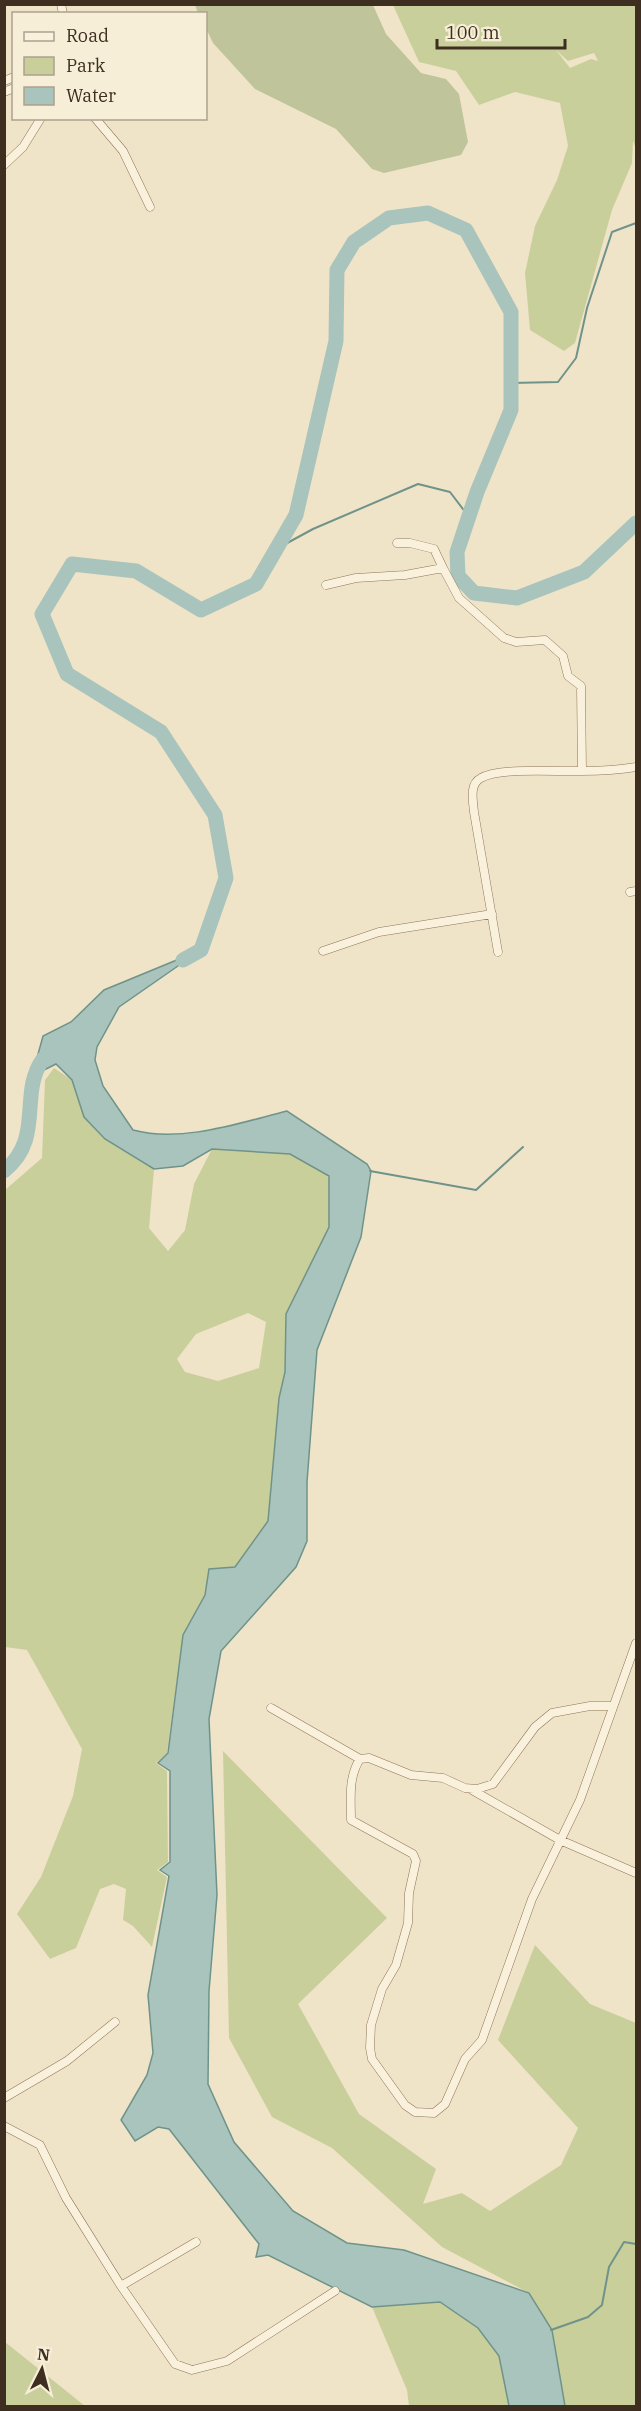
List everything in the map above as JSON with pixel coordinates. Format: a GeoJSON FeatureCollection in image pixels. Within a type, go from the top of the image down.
{"type":"FeatureCollection","features":[{"type":"Feature","properties":{"kind":"street"},"geometry":{"type":"LineString","coordinates":[[4,165],[22,147],[40,120]]}},
{"type":"Feature","properties":{"kind":"street"},"geometry":{"type":"LineString","coordinates":[[97,120],[123,151],[150,207]]}},
{"type":"Feature","properties":{"kind":"street"},"geometry":{"type":"LineString","coordinates":[[397,543],[410,543],[434,549],[459,598],[504,638],[516,642],[545,640],[563,656],[568,676],[581,686],[582,771]]}},
{"type":"Feature","properties":{"kind":"street"},"geometry":{"type":"LineString","coordinates":[[326,585],[356,578],[405,575],[443,568]]}},
{"type":"Feature","properties":{"kind":"street"},"geometry":{"type":"LineString","coordinates":[[498,952],[474,812],[472,796],[476,782],[481,777],[512,772],[582,771],[636,767]]}},
{"type":"Feature","properties":{"kind":"street"},"geometry":{"type":"LineString","coordinates":[[323,951],[379,932],[492,914]]}},
{"type":"Feature","properties":{"kind":"street"},"geometry":{"type":"LineString","coordinates":[[360,1759],[355,1767],[351,1784],[351,1820],[415,1857],[409,1893],[408,1923],[396,1965],[382,1989],[370,2038],[372,2059],[395,2095],[415,2112],[434,2113],[440,2109],[456,2084],[465,2059],[482,2040],[532,1899],[580,1800],[636,1643]]}},
{"type":"Feature","properties":{"kind":"street"},"geometry":{"type":"LineString","coordinates":[[471,1790],[493,1784],[534,1727],[552,1713],[590,1706],[613,1706]]}},
{"type":"Feature","properties":{"kind":"street"},"geometry":{"type":"LineString","coordinates":[[271,1708],[360,1759],[369,1758],[411,1775],[443,1778],[471,1790],[560,1840],[636,1873]]}},
{"type":"Feature","properties":{"kind":"street"},"geometry":{"type":"LineString","coordinates":[[4,2098],[67,2061],[115,2022]]}},
{"type":"Feature","properties":{"kind":"street"},"geometry":{"type":"LineString","coordinates":[[4,2127],[40,2145],[66,2198],[121,2286],[175,2364],[192,2370],[227,2361],[334,2291]]}},
{"type":"Feature","properties":{"kind":"street"},"geometry":{"type":"LineString","coordinates":[[121,2286],[196,2242]]}},
{"type":"Feature","properties":{"kind":"green space"},"geometry":{"type":"Polygon","coordinates":[[[195,5],[373,5],[386,34],[421,73],[446,79],[459,94],[468,142],[461,155],[384,173],[372,169],[336,129],[255,89],[213,43],[207,30],[207,12],[198,12],[195,5]]]}},
{"type":"Feature","properties":{"kind":"green space"},"geometry":{"type":"Polygon","coordinates":[[[393,5],[636,5],[636,149],[633,141],[632,163],[612,210],[575,343],[564,351],[530,330],[525,273],[535,226],[557,180],[568,146],[560,103],[515,92],[479,105],[456,71],[419,62],[393,5]],[[556,50],[570,68],[591,59],[598,61],[594,53],[568,61],[556,50]]]}},
{"type":"Feature","properties":{"kind":"green space"},"geometry":{"type":"Polygon","coordinates":[[[54,1068],[72,1080],[84,1117],[105,1139],[154,1169],[149,1228],[168,1251],[185,1230],[194,1184],[212,1149],[290,1154],[329,1176],[329,1227],[286,1314],[285,1372],[279,1398],[268,1521],[235,1567],[209,1569],[205,1595],[183,1635],[167,1753],[156,1763],[167,1771],[168,1862],[157,1870],[167,1877],[152,1947],[133,1926],[123,1920],[126,1889],[114,1884],[100,1889],[76,1948],[50,1959],[17,1914],[41,1877],[73,1796],[82,1749],[27,1650],[5,1647],[5,1190],[42,1158],[45,1080],[54,1068]],[[248,1313],[196,1334],[177,1359],[185,1372],[218,1381],[259,1368],[266,1322],[248,1313]]]}},
{"type":"Feature","properties":{"kind":"green space"},"geometry":{"type":"Polygon","coordinates":[[[223,1751],[387,1918],[298,2004],[359,2114],[436,2169],[423,2204],[462,2193],[490,2211],[561,2165],[578,2128],[498,2040],[535,1945],[590,2004],[636,2023],[636,2406],[565,2406],[552,2330],[529,2293],[442,2247],[332,2148],[272,2117],[229,2038],[223,1751]]]}},
{"type":"Feature","properties":{"kind":"green space"},"geometry":{"type":"Polygon","coordinates":[[[440,2302],[478,2328],[499,2356],[509,2406],[409,2406],[407,2390],[372,2307],[440,2302]]]}},
{"type":"Feature","properties":{"kind":"green space"},"geometry":{"type":"Polygon","coordinates":[[[5,2342],[85,2406],[5,2406],[5,2342]]]}},
{"type":"Feature","properties":{"kind":"water"},"geometry":{"type":"Polygon","coordinates":[[[201,950],[119,1007],[97,1047],[95,1060],[103,1086],[133,1130],[171,1134],[191,1133],[230,1126],[287,1111],[367,1164],[371,1171],[361,1237],[317,1350],[307,1482],[307,1541],[296,1567],[221,1651],[209,1719],[217,1895],[209,1991],[208,2084],[234,2142],[293,2211],[347,2243],[404,2250],[529,2293],[552,2330],[565,2406],[509,2406],[499,2356],[478,2328],[440,2302],[372,2307],[268,2255],[256,2257],[259,2244],[169,2129],[158,2127],[135,2141],[121,2120],[147,2075],[153,2053],[148,1995],[169,1876],[160,1870],[170,1862],[170,1771],[158,1763],[168,1753],[183,1635],[205,1595],[209,1569],[235,1567],[268,1521],[279,1398],[285,1372],[286,1314],[329,1227],[329,1176],[290,1154],[212,1149],[183,1166],[154,1169],[105,1139],[84,1117],[72,1080],[56,1064],[32,1076],[43,1036],[71,1022],[104,990],[201,950]]]}},
{"type":"Feature","properties":{"kind":"waterway"},"geometry":{"type":"LineString","coordinates":[[183,960],[201,950],[226,878],[215,815],[161,732],[67,674],[42,614],[72,564],[136,571],[201,610],[256,584],[296,515],[336,341],[337,270],[354,242],[389,218],[428,213],[466,230],[511,312],[511,410],[477,492],[457,552],[458,576],[474,593],[517,598],[584,572],[636,523]]}},
{"type":"Feature","properties":{"kind":"waterway"},"geometry":{"type":"LineString","coordinates":[[511,383],[558,382],[576,358],[587,308],[612,232],[636,223]]}},
{"type":"Feature","properties":{"kind":"waterway"},"geometry":{"type":"LineString","coordinates":[[278,548],[313,529],[418,484],[450,492],[469,517]]}},
{"type":"Feature","properties":{"kind":"waterway"},"geometry":{"type":"LineString","coordinates":[[4,1171],[16,1158],[24,1144],[28,1130],[32,1087],[43,1059]]}},
{"type":"Feature","properties":{"kind":"waterway"},"geometry":{"type":"LineString","coordinates":[[370,1171],[476,1190],[523,1147]]}},
{"type":"Feature","properties":{"kind":"waterway"},"geometry":{"type":"LineString","coordinates":[[551,2330],[588,2317],[602,2305],[609,2267],[624,2242],[636,2244]]}}]}
